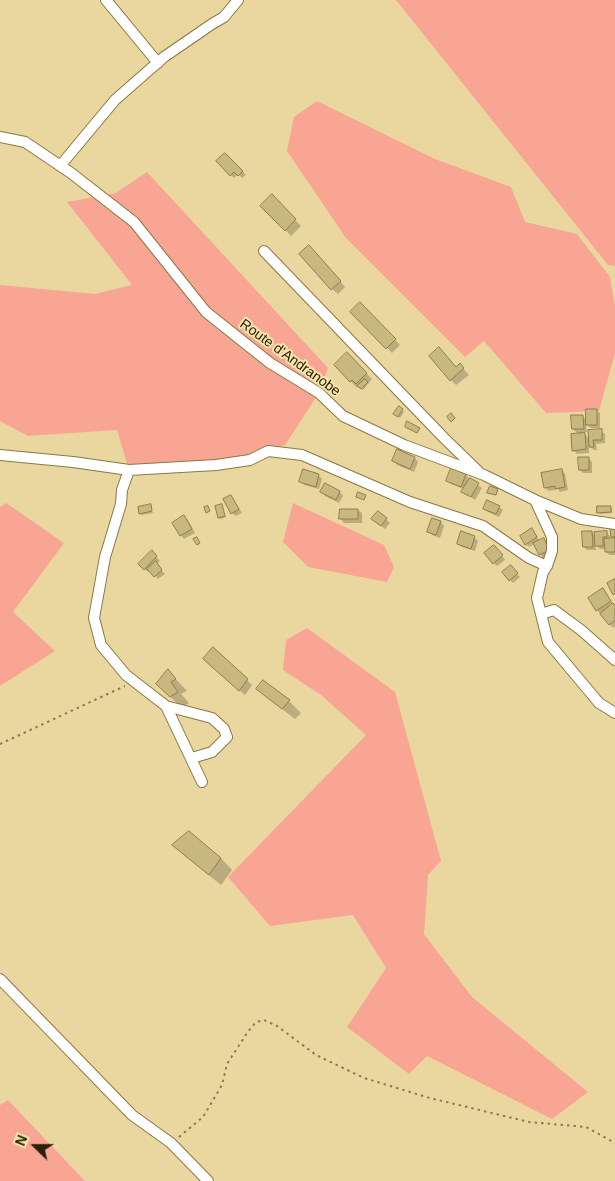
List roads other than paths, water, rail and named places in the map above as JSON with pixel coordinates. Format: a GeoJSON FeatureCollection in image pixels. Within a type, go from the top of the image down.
{"type":"FeatureCollection","features":[{"type":"Feature","properties":{"kind":"street"},"geometry":{"type":"LineString","coordinates":[[106,0],[158,63]]}},
{"type":"Feature","properties":{"kind":"street"},"geometry":{"type":"LineString","coordinates":[[60,166],[115,100],[158,63],[224,17],[238,0]]}},
{"type":"Feature","properties":{"kind":"street","name":"Route d'Andranobe"},"geometry":{"type":"LineString","coordinates":[[0,137],[24,142],[71,173],[134,222],[206,312],[270,363],[319,394],[343,416],[404,445],[484,475],[580,519],[615,524]]}},
{"type":"Feature","properties":{"kind":"street"},"geometry":{"type":"LineString","coordinates":[[264,251],[444,438],[484,475]]}},
{"type":"Feature","properties":{"kind":"street"},"geometry":{"type":"LineString","coordinates":[[0,455],[129,470],[216,465],[250,460],[268,451],[302,455],[410,502],[483,526],[528,558],[547,566]]}},
{"type":"Feature","properties":{"kind":"street"},"geometry":{"type":"LineString","coordinates":[[129,470],[105,557],[94,618],[101,645],[134,682],[166,706],[212,718],[224,729],[227,737],[212,752],[192,758]]}},
{"type":"Feature","properties":{"kind":"street"},"geometry":{"type":"LineString","coordinates":[[535,500],[552,537],[552,551],[543,572],[538,598],[548,642],[599,703],[615,713]]}},
{"type":"Feature","properties":{"kind":"street"},"geometry":{"type":"LineString","coordinates":[[541,614],[554,610],[581,630],[615,660]]}},
{"type":"Feature","properties":{"kind":"street"},"geometry":{"type":"LineString","coordinates":[[166,706],[202,782]]}},
{"type":"Feature","properties":{"kind":"street"},"geometry":{"type":"LineString","coordinates":[[0,979],[132,1115],[171,1143],[208,1181]]}}]}
